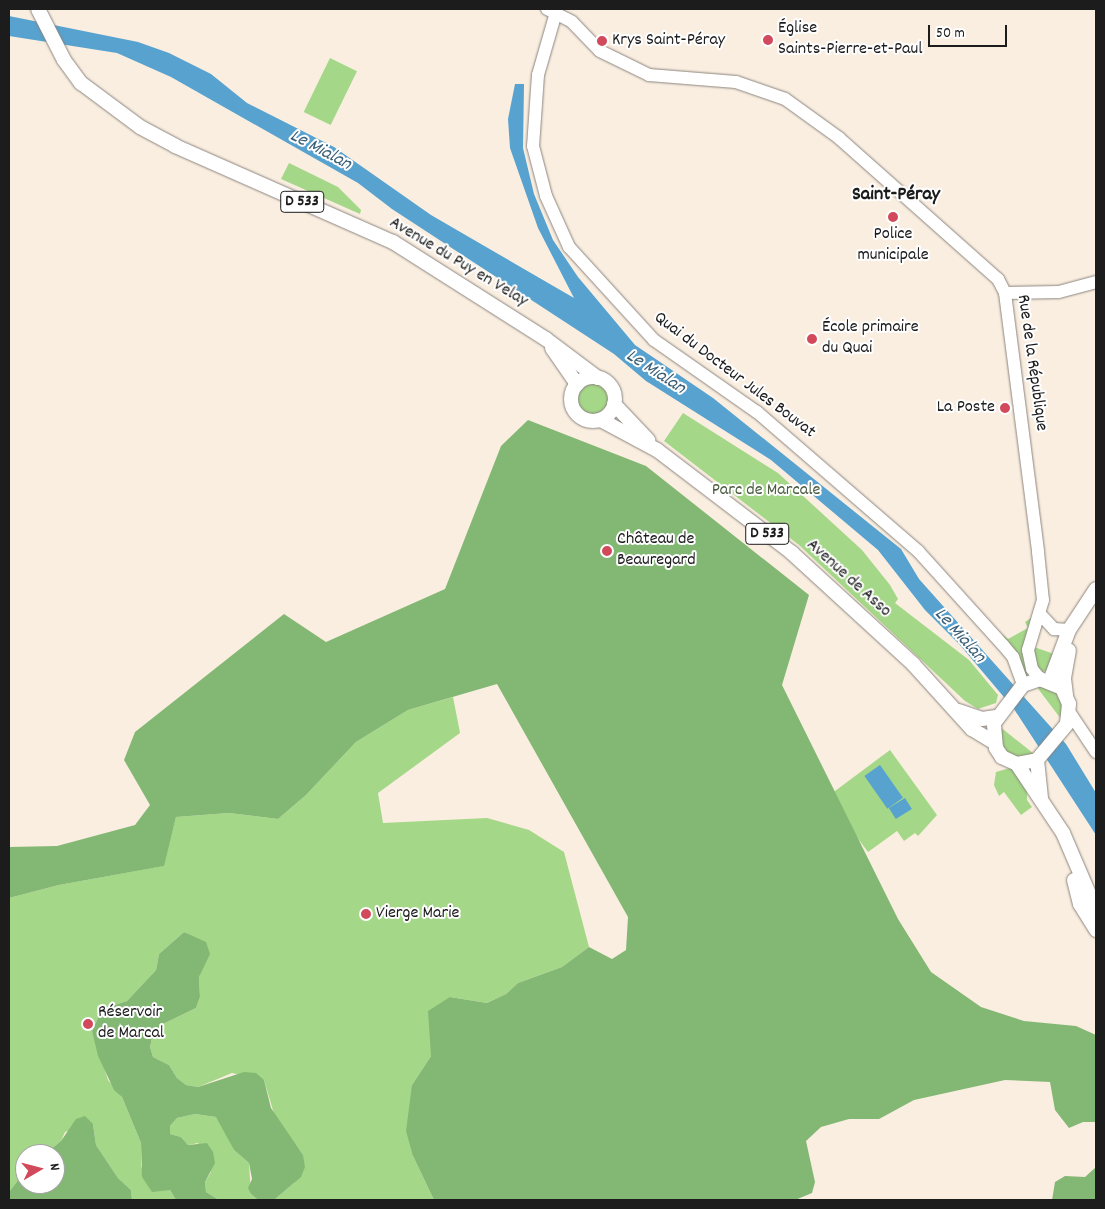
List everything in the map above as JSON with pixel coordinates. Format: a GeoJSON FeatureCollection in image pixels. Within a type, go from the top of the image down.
{"type":"FeatureCollection","features":[{"type":"Feature","properties":{"kind":"main road","name":"Avenue du Puy en Velay"},"geometry":{"type":"LineString","coordinates":[[38,9],[64,60],[81,83],[140,127],[175,146],[393,242],[546,339],[598,378]]}},
{"type":"Feature","properties":{"kind":"main road","name":"Avenue du Puy en Velay"},"geometry":{"type":"LineString","coordinates":[[546,339],[577,384]]}},
{"type":"Feature","properties":{"kind":"main road"},"geometry":{"type":"LineString","coordinates":[[591,377],[598,378],[611,386],[614,404],[610,413],[601,420],[590,421],[576,413],[572,394],[577,384],[591,377]]}},
{"type":"Feature","properties":{"kind":"main road","name":"Avenue de Asso"},"geometry":{"type":"LineString","coordinates":[[614,404],[657,450]]}},
{"type":"Feature","properties":{"kind":"main road","name":"Avenue de Asso"},"geometry":{"type":"LineString","coordinates":[[601,420],[657,450],[792,553],[913,664],[979,734],[994,742]]}},
{"type":"Feature","properties":{"kind":"main road"},"geometry":{"type":"LineString","coordinates":[[1045,680],[1072,626],[1096,589]]}},
{"type":"Feature","properties":{"kind":"main road"},"geometry":{"type":"LineString","coordinates":[[1017,764],[1038,759],[1062,732],[1070,713],[1064,678],[1072,626]]}},
{"type":"Feature","properties":{"kind":"main road"},"geometry":{"type":"LineString","coordinates":[[1066,696],[1058,684],[1045,680],[1022,686],[997,715],[992,730],[994,742],[1002,757],[1017,764],[1063,833],[1072,859],[1096,910]]}},
{"type":"Feature","properties":{"kind":"main road","name":"Avenue de Asso"},"geometry":{"type":"LineString","coordinates":[[957,710],[982,719],[997,715]]}},
{"type":"Feature","properties":{"kind":"main road"},"geometry":{"type":"LineString","coordinates":[[1038,759],[1042,804]]}},
{"type":"Feature","properties":{"kind":"main road"},"geometry":{"type":"LineString","coordinates":[[1072,859],[1080,904],[1096,930]]}},
{"type":"Feature","properties":{"kind":"street","name":"Rue de la République"},"geometry":{"type":"LineString","coordinates":[[553,10],[572,22],[600,51],[649,75],[708,77],[736,82],[785,98],[839,138],[968,250],[998,279],[1005,294],[1043,600],[1028,650],[1032,669],[1045,680]]}},
{"type":"Feature","properties":{"kind":"street","name":"Quai du Docteur Jules Bouvat"},"geometry":{"type":"LineString","coordinates":[[553,10],[538,76],[533,146],[546,196],[569,247],[654,340],[765,419],[918,551],[1003,644],[1013,657],[1022,686]]}},
{"type":"Feature","properties":{"kind":"street"},"geometry":{"type":"LineString","coordinates":[[1005,294],[1059,292],[1096,282]]}},
{"type":"Feature","properties":{"kind":"street"},"geometry":{"type":"LineString","coordinates":[[1040,614],[1054,629],[1072,626]]}},
{"type":"Feature","properties":{"kind":"street"},"geometry":{"type":"LineString","coordinates":[[1070,713],[1086,734],[1096,752]]}},
{"type":"Feature","properties":{"kind":"street"},"geometry":{"type":"LineString","coordinates":[[1062,732],[1086,734]]}},
{"type":"Feature","properties":{"kind":"green space"},"geometry":{"type":"Polygon","coordinates":[[[330,58],[357,71],[331,125],[304,112],[330,58]]]}},
{"type":"Feature","properties":{"kind":"green space"},"geometry":{"type":"Polygon","coordinates":[[[289,163],[338,187],[361,210],[360,214],[281,179],[289,163]]]}},
{"type":"Feature","properties":{"kind":"green space"},"geometry":{"type":"Polygon","coordinates":[[[593,384],[604,388],[608,399],[604,410],[593,414],[582,410],[578,399],[582,388],[593,384]]]}},
{"type":"Feature","properties":{"kind":"green space","name":"Parc de Marcale"},"geometry":{"type":"Polygon","coordinates":[[[683,413],[778,473],[862,550],[890,585],[898,599],[895,603],[969,660],[998,695],[996,703],[978,709],[965,701],[799,545],[664,441],[683,413]]]}},
{"type":"Feature","properties":{"kind":"green space"},"geometry":{"type":"Polygon","coordinates":[[[528,420],[646,466],[809,595],[782,685],[898,919],[931,972],[981,1007],[1024,1021],[1076,1026],[1096,1035],[1096,1122],[1083,1122],[1069,1128],[1055,1110],[1050,1082],[1005,1080],[914,1100],[879,1119],[849,1119],[821,1127],[806,1141],[815,1182],[812,1193],[795,1200],[434,1200],[413,1156],[406,1131],[412,1085],[431,1056],[428,1011],[450,997],[487,1003],[506,994],[518,983],[562,967],[589,947],[612,959],[626,950],[628,917],[497,684],[408,710],[356,742],[306,795],[278,819],[229,813],[176,817],[164,866],[59,885],[9,898],[9,847],[57,846],[135,825],[150,805],[124,760],[135,732],[284,614],[326,642],[445,589],[501,446],[528,420]]]}},
{"type":"Feature","properties":{"kind":"green space"},"geometry":{"type":"Polygon","coordinates":[[[1031,618],[1034,619],[1029,673],[1022,676],[1002,634],[1008,639],[1028,628],[1025,622],[1031,618]]]}},
{"type":"Feature","properties":{"kind":"green space"},"geometry":{"type":"Polygon","coordinates":[[[1034,647],[1054,654],[1046,671],[1039,673],[1032,665],[1034,647]]]}},
{"type":"Feature","properties":{"kind":"green space"},"geometry":{"type":"Polygon","coordinates":[[[1036,686],[1052,688],[1063,700],[1061,719],[1036,686]]]}},
{"type":"Feature","properties":{"kind":"green space"},"geometry":{"type":"Polygon","coordinates":[[[453,697],[460,733],[378,793],[383,823],[487,818],[529,830],[564,852],[589,947],[562,967],[518,983],[506,994],[487,1003],[450,997],[431,1035],[431,1056],[412,1085],[413,1156],[434,1200],[274,1200],[294,1183],[303,1155],[275,1117],[264,1080],[232,1073],[198,1087],[186,1085],[177,1078],[169,1065],[153,1057],[150,1047],[153,1034],[163,1024],[196,1008],[200,997],[199,977],[203,962],[191,936],[184,932],[159,954],[156,970],[127,1001],[102,1009],[92,1031],[108,1080],[122,1097],[141,1143],[141,1167],[170,1190],[176,1200],[132,1200],[131,1190],[118,1178],[96,1145],[93,1124],[65,1132],[57,1144],[15,1144],[15,1184],[9,1192],[9,898],[59,885],[163,866],[176,817],[229,813],[278,819],[306,795],[356,742],[408,710],[453,697]]]}},
{"type":"Feature","properties":{"kind":"green space"},"geometry":{"type":"Polygon","coordinates":[[[999,726],[1034,754],[1019,758],[1005,752],[999,726]]]}},
{"type":"Feature","properties":{"kind":"green space"},"geometry":{"type":"Polygon","coordinates":[[[890,750],[937,815],[918,836],[915,833],[904,841],[897,831],[868,852],[827,797],[890,750]]]}},
{"type":"Feature","properties":{"kind":"green space"},"geometry":{"type":"Polygon","coordinates":[[[1010,768],[1016,771],[1027,784],[1027,800],[1032,807],[1021,815],[1004,792],[999,796],[994,785],[996,772],[1010,768]]]}},
{"type":"Feature","properties":{"kind":"green space"},"geometry":{"type":"Polygon","coordinates":[[[184,932],[206,942],[210,954],[199,977],[200,997],[196,1008],[163,1024],[153,1034],[150,1047],[153,1057],[169,1065],[177,1078],[186,1085],[198,1087],[244,1072],[256,1073],[264,1080],[271,1108],[303,1155],[305,1167],[301,1177],[274,1200],[258,1200],[251,1194],[248,1188],[252,1179],[249,1163],[234,1150],[216,1117],[195,1114],[177,1118],[170,1126],[170,1134],[181,1137],[188,1145],[207,1143],[213,1152],[215,1163],[205,1182],[206,1192],[219,1200],[176,1200],[170,1190],[152,1192],[142,1177],[141,1143],[122,1097],[114,1090],[98,1056],[92,1031],[102,1009],[127,1001],[156,970],[159,954],[184,932]]]}},
{"type":"Feature","properties":{"kind":"green space"},"geometry":{"type":"Polygon","coordinates":[[[195,1114],[216,1117],[222,1124],[234,1150],[249,1163],[251,1194],[258,1200],[219,1200],[206,1192],[205,1182],[211,1172],[198,1143],[188,1145],[181,1137],[170,1134],[170,1126],[177,1118],[195,1114]]]}},
{"type":"Feature","properties":{"kind":"green space"},"geometry":{"type":"Polygon","coordinates":[[[85,1116],[93,1124],[96,1145],[118,1178],[131,1190],[132,1200],[10,1200],[9,1192],[15,1184],[15,1194],[65,1194],[65,1144],[57,1144],[76,1119],[85,1116]]]}},
{"type":"Feature","properties":{"kind":"green space"},"geometry":{"type":"Polygon","coordinates":[[[1096,1167],[1096,1200],[1052,1200],[1055,1182],[1065,1176],[1085,1177],[1096,1167]]]}},
{"type":"Feature","properties":{"kind":"water","name":"Le Mialan"},"geometry":{"type":"Polygon","coordinates":[[[9,16],[138,42],[169,53],[211,74],[247,103],[334,147],[431,215],[574,298],[538,228],[510,148],[508,119],[515,84],[524,84],[523,148],[534,194],[553,240],[578,277],[635,345],[713,398],[901,549],[919,579],[1066,744],[1096,793],[1096,835],[1014,709],[960,645],[925,610],[878,550],[771,460],[646,381],[614,354],[392,209],[358,183],[171,77],[117,53],[9,36],[9,16]]]}},
{"type":"Feature","properties":{"kind":"water"},"geometry":{"type":"Polygon","coordinates":[[[880,765],[903,798],[887,809],[864,776],[880,765]]]}},
{"type":"Feature","properties":{"kind":"water"},"geometry":{"type":"Polygon","coordinates":[[[905,798],[912,809],[896,819],[889,808],[905,798]]]}},
{"type":"Feature","properties":{"kind":"place","name":"Église Saints-Pierre-et-Paul"},"geometry":{"type":"Point","coordinates":[768,40]}},
{"type":"Feature","properties":{"kind":"place","name":"Krys Saint-Péray"},"geometry":{"type":"Point","coordinates":[602,41]}},
{"type":"Feature","properties":{"kind":"place","name":"Police municipale"},"geometry":{"type":"Point","coordinates":[893,217]}},
{"type":"Feature","properties":{"kind":"place","name":"École primaire du Quai"},"geometry":{"type":"Point","coordinates":[812,339]}},
{"type":"Feature","properties":{"kind":"place","name":"La Poste"},"geometry":{"type":"Point","coordinates":[1005,408]}},
{"type":"Feature","properties":{"kind":"place","name":"Château de Beauregard"},"geometry":{"type":"Point","coordinates":[607,551]}},
{"type":"Feature","properties":{"kind":"place","name":"Vierge Marie"},"geometry":{"type":"Point","coordinates":[366,914]}},
{"type":"Feature","properties":{"kind":"place","name":"Réservoir de Marcal"},"geometry":{"type":"Point","coordinates":[88,1024]}},
{"type":"Feature","properties":{"kind":"district","name":"Saint-Péray"},"geometry":{"type":"Point","coordinates":[896,195]}}]}
